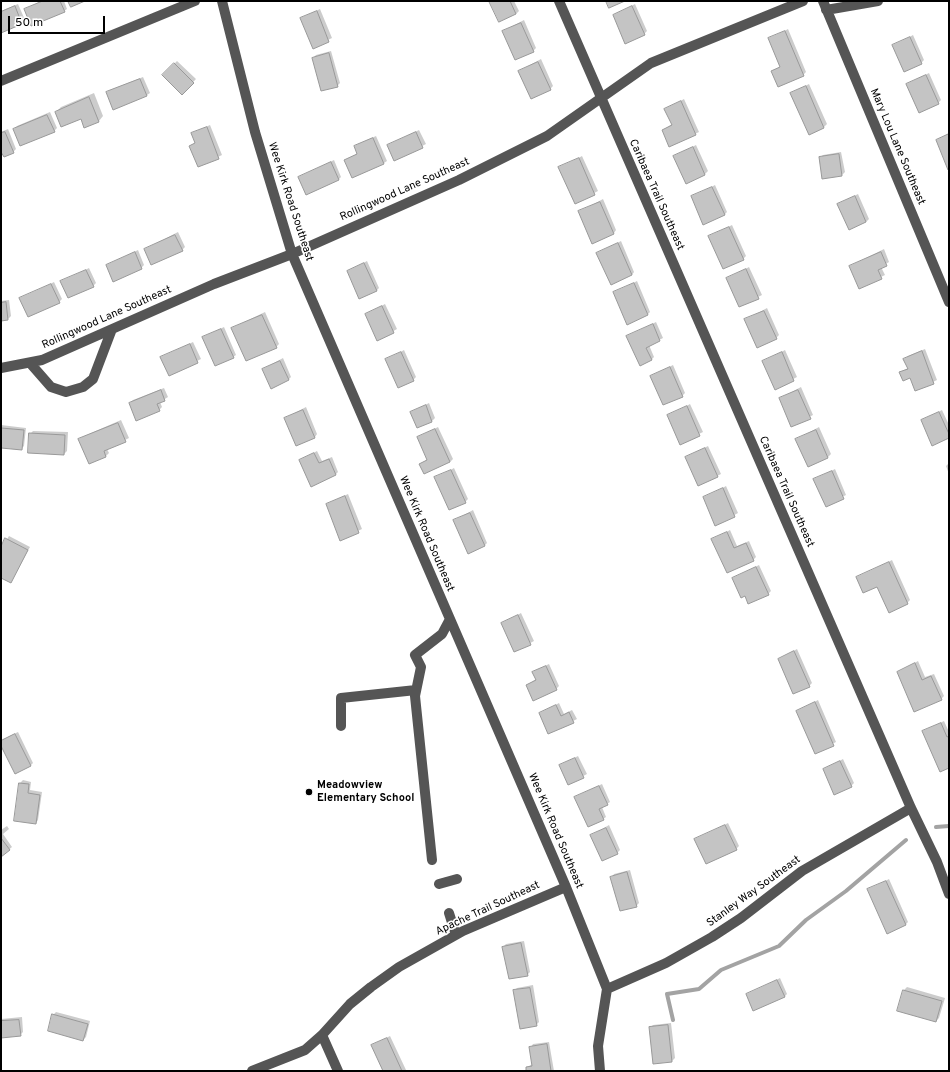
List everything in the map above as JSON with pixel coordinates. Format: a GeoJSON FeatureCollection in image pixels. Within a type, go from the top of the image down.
{"type":"FeatureCollection","features":[{"type":"Feature","properties":{"kind":"street"},"geometry":{"type":"LineString","coordinates":[[1,81],[195,1]]}},
{"type":"Feature","properties":{"kind":"street","name":"Wee Kirk Road Southeast"},"geometry":{"type":"LineString","coordinates":[[222,1],[255,132],[292,254],[566,887],[607,989]]}},
{"type":"Feature","properties":{"kind":"street","name":"Caribaea Trail Southeast"},"geometry":{"type":"LineString","coordinates":[[559,1],[600,99],[911,808],[937,862],[949,894]]}},
{"type":"Feature","properties":{"kind":"street","name":"Rollingwood Lane Southeast"},"geometry":{"type":"LineString","coordinates":[[1,368],[42,360],[214,284],[292,254],[459,180],[547,136],[652,63],[802,1]]}},
{"type":"Feature","properties":{"kind":"street"},"geometry":{"type":"LineString","coordinates":[[825,5],[878,1]]}},
{"type":"Feature","properties":{"kind":"street","name":"Mary Lou Lane Southeast"},"geometry":{"type":"LineString","coordinates":[[825,5],[949,302]]}},
{"type":"Feature","properties":{"kind":"street"},"geometry":{"type":"LineString","coordinates":[[30,363],[51,387],[66,392],[83,387],[93,379],[112,329]]}},
{"type":"Feature","properties":{"kind":"street"},"geometry":{"type":"LineString","coordinates":[[432,860],[415,696],[421,667],[415,655],[442,634],[450,619]]}},
{"type":"Feature","properties":{"kind":"street"},"geometry":{"type":"LineString","coordinates":[[341,726],[340,698],[416,690]]}},
{"type":"Feature","properties":{"kind":"street","name":"Stanley Way Southeast"},"geometry":{"type":"LineString","coordinates":[[607,989],[666,963],[712,937],[741,918],[802,871],[911,808]]}},
{"type":"Feature","properties":{"kind":"street"},"geometry":{"type":"LineString","coordinates":[[439,884],[457,879]]}},
{"type":"Feature","properties":{"kind":"street","name":"Apache Trail Southeast"},"geometry":{"type":"LineString","coordinates":[[252,1071],[305,1050],[322,1035],[350,1004],[399,967],[456,935],[566,887]]}},
{"type":"Feature","properties":{"kind":"street"},"geometry":{"type":"LineString","coordinates":[[449,913],[456,935]]}},
{"type":"Feature","properties":{"kind":"street"},"geometry":{"type":"LineString","coordinates":[[600,1071],[598,1046],[607,989]]}},
{"type":"Feature","properties":{"kind":"street"},"geometry":{"type":"LineString","coordinates":[[322,1035],[338,1071]]}},
{"type":"Feature","properties":{"kind":"building"},"geometry":{"type":"Polygon","coordinates":[[[43,1],[60,1],[65,12],[31,26],[24,9],[43,1]]]}},
{"type":"Feature","properties":{"kind":"building"},"geometry":{"type":"Polygon","coordinates":[[[68,1],[85,1],[71,7],[68,1]]]}},
{"type":"Feature","properties":{"kind":"building"},"geometry":{"type":"Polygon","coordinates":[[[489,1],[510,1],[516,14],[499,22],[489,1]]]}},
{"type":"Feature","properties":{"kind":"building"},"geometry":{"type":"Polygon","coordinates":[[[606,1],[625,1],[609,8],[606,1]]]}},
{"type":"Feature","properties":{"kind":"building"},"geometry":{"type":"Polygon","coordinates":[[[15,6],[22,24],[1,33],[1,12],[15,6]]]}},
{"type":"Feature","properties":{"kind":"building"},"geometry":{"type":"Polygon","coordinates":[[[632,6],[645,35],[625,44],[613,15],[632,6]]]}},
{"type":"Feature","properties":{"kind":"building"},"geometry":{"type":"Polygon","coordinates":[[[317,11],[329,42],[313,49],[300,18],[317,11]]]}},
{"type":"Feature","properties":{"kind":"building"},"geometry":{"type":"Polygon","coordinates":[[[521,23],[534,52],[515,60],[502,31],[521,23]]]}},
{"type":"Feature","properties":{"kind":"building"},"geometry":{"type":"Polygon","coordinates":[[[785,31],[804,76],[778,87],[771,71],[780,67],[768,38],[785,31]]]}},
{"type":"Feature","properties":{"kind":"building"},"geometry":{"type":"Polygon","coordinates":[[[910,37],[922,64],[904,72],[892,45],[910,37]]]}},
{"type":"Feature","properties":{"kind":"building"},"geometry":{"type":"Polygon","coordinates":[[[329,53],[338,87],[321,91],[312,58],[329,53]]]}},
{"type":"Feature","properties":{"kind":"building"},"geometry":{"type":"Polygon","coordinates":[[[538,62],[551,90],[531,99],[518,71],[538,62]]]}},
{"type":"Feature","properties":{"kind":"building"},"geometry":{"type":"Polygon","coordinates":[[[174,63],[194,83],[182,95],[162,75],[174,63]]]}},
{"type":"Feature","properties":{"kind":"building"},"geometry":{"type":"Polygon","coordinates":[[[926,75],[939,104],[919,113],[906,84],[926,75]]]}},
{"type":"Feature","properties":{"kind":"building"},"geometry":{"type":"Polygon","coordinates":[[[140,79],[147,96],[113,110],[106,92],[140,79]]]}},
{"type":"Feature","properties":{"kind":"building"},"geometry":{"type":"Polygon","coordinates":[[[806,86],[824,128],[809,135],[790,93],[806,86]]]}},
{"type":"Feature","properties":{"kind":"building"},"geometry":{"type":"Polygon","coordinates":[[[89,97],[99,122],[84,128],[81,119],[61,127],[55,112],[89,97]]]}},
{"type":"Feature","properties":{"kind":"building"},"geometry":{"type":"Polygon","coordinates":[[[681,101],[696,135],[669,147],[662,130],[672,125],[664,109],[681,101]]]}},
{"type":"Feature","properties":{"kind":"building"},"geometry":{"type":"Polygon","coordinates":[[[47,115],[55,132],[20,146],[13,129],[47,115]]]}},
{"type":"Feature","properties":{"kind":"building"},"geometry":{"type":"Polygon","coordinates":[[[207,127],[219,159],[198,167],[189,146],[195,143],[191,133],[207,127]]]}},
{"type":"Feature","properties":{"kind":"building"},"geometry":{"type":"Polygon","coordinates":[[[5,132],[14,153],[4,157],[1,152],[1,133],[5,132]]]}},
{"type":"Feature","properties":{"kind":"building"},"geometry":{"type":"Polygon","coordinates":[[[416,132],[423,148],[394,161],[387,145],[416,132]]]}},
{"type":"Feature","properties":{"kind":"building"},"geometry":{"type":"Polygon","coordinates":[[[949,134],[949,170],[948,170],[936,140],[949,134]]]}},
{"type":"Feature","properties":{"kind":"building"},"geometry":{"type":"Polygon","coordinates":[[[373,138],[384,164],[352,178],[344,160],[357,154],[354,146],[373,138]]]}},
{"type":"Feature","properties":{"kind":"building"},"geometry":{"type":"Polygon","coordinates":[[[693,147],[705,175],[686,184],[673,156],[693,147]]]}},
{"type":"Feature","properties":{"kind":"building"},"geometry":{"type":"Polygon","coordinates":[[[839,154],[842,176],[822,179],[819,157],[839,154]]]}},
{"type":"Feature","properties":{"kind":"building"},"geometry":{"type":"Polygon","coordinates":[[[579,158],[595,195],[575,204],[558,167],[579,158]]]}},
{"type":"Feature","properties":{"kind":"building"},"geometry":{"type":"Polygon","coordinates":[[[331,162],[339,180],[306,195],[298,177],[331,162]]]}},
{"type":"Feature","properties":{"kind":"building"},"geometry":{"type":"Polygon","coordinates":[[[712,187],[725,215],[703,225],[691,196],[712,187]]]}},
{"type":"Feature","properties":{"kind":"building"},"geometry":{"type":"Polygon","coordinates":[[[855,196],[866,222],[849,230],[837,204],[855,196]]]}},
{"type":"Feature","properties":{"kind":"building"},"geometry":{"type":"Polygon","coordinates":[[[600,202],[614,234],[592,244],[578,211],[600,202]]]}},
{"type":"Feature","properties":{"kind":"building"},"geometry":{"type":"Polygon","coordinates":[[[729,227],[744,260],[723,269],[708,236],[729,227]]]}},
{"type":"Feature","properties":{"kind":"building"},"geometry":{"type":"Polygon","coordinates":[[[175,235],[183,251],[151,265],[144,249],[175,235]]]}},
{"type":"Feature","properties":{"kind":"building"},"geometry":{"type":"Polygon","coordinates":[[[618,243],[632,275],[611,285],[596,253],[618,243]]]}},
{"type":"Feature","properties":{"kind":"building"},"geometry":{"type":"Polygon","coordinates":[[[135,252],[142,269],[113,282],[106,265],[135,252]]]}},
{"type":"Feature","properties":{"kind":"building"},"geometry":{"type":"Polygon","coordinates":[[[881,252],[887,266],[878,270],[882,279],[859,289],[849,266],[881,252]]]}},
{"type":"Feature","properties":{"kind":"building"},"geometry":{"type":"Polygon","coordinates":[[[364,263],[377,291],[359,299],[347,271],[364,263]]]}},
{"type":"Feature","properties":{"kind":"building"},"geometry":{"type":"Polygon","coordinates":[[[746,269],[759,299],[739,307],[726,278],[746,269]]]}},
{"type":"Feature","properties":{"kind":"building"},"geometry":{"type":"Polygon","coordinates":[[[86,270],[94,287],[68,298],[60,281],[86,270]]]}},
{"type":"Feature","properties":{"kind":"building"},"geometry":{"type":"Polygon","coordinates":[[[634,283],[648,315],[627,325],[613,292],[634,283]]]}},
{"type":"Feature","properties":{"kind":"building"},"geometry":{"type":"Polygon","coordinates":[[[51,284],[60,303],[28,317],[19,298],[51,284]]]}},
{"type":"Feature","properties":{"kind":"building"},"geometry":{"type":"Polygon","coordinates":[[[6,302],[8,320],[1,321],[1,303],[6,302]]]}},
{"type":"Feature","properties":{"kind":"building"},"geometry":{"type":"Polygon","coordinates":[[[382,306],[394,333],[377,341],[365,314],[382,306]]]}},
{"type":"Feature","properties":{"kind":"building"},"geometry":{"type":"Polygon","coordinates":[[[764,311],[777,339],[757,348],[744,319],[764,311]]]}},
{"type":"Feature","properties":{"kind":"building"},"geometry":{"type":"Polygon","coordinates":[[[262,315],[277,348],[246,361],[231,328],[262,315]]]}},
{"type":"Feature","properties":{"kind":"building"},"geometry":{"type":"Polygon","coordinates":[[[653,324],[660,341],[646,348],[652,360],[640,366],[626,336],[653,324]]]}},
{"type":"Feature","properties":{"kind":"building"},"geometry":{"type":"Polygon","coordinates":[[[221,329],[234,358],[215,366],[202,337],[221,329]]]}},
{"type":"Feature","properties":{"kind":"building"},"geometry":{"type":"Polygon","coordinates":[[[190,344],[198,363],[169,376],[160,357],[190,344]]]}},
{"type":"Feature","properties":{"kind":"building"},"geometry":{"type":"Polygon","coordinates":[[[922,351],[934,384],[915,391],[910,378],[903,381],[899,372],[908,369],[903,359],[922,351]]]}},
{"type":"Feature","properties":{"kind":"building"},"geometry":{"type":"Polygon","coordinates":[[[401,352],[414,381],[398,388],[385,359],[401,352]]]}},
{"type":"Feature","properties":{"kind":"building"},"geometry":{"type":"Polygon","coordinates":[[[782,352],[794,381],[775,390],[762,361],[782,352]]]}},
{"type":"Feature","properties":{"kind":"building"},"geometry":{"type":"Polygon","coordinates":[[[280,361],[289,380],[271,389],[262,369],[280,361]]]}},
{"type":"Feature","properties":{"kind":"building"},"geometry":{"type":"Polygon","coordinates":[[[670,367],[683,397],[663,405],[650,376],[670,367]]]}},
{"type":"Feature","properties":{"kind":"building"},"geometry":{"type":"Polygon","coordinates":[[[161,390],[165,401],[157,404],[160,411],[136,421],[129,403],[161,390]]]}},
{"type":"Feature","properties":{"kind":"building"},"geometry":{"type":"Polygon","coordinates":[[[798,390],[811,419],[791,427],[779,398],[798,390]]]}},
{"type":"Feature","properties":{"kind":"building"},"geometry":{"type":"Polygon","coordinates":[[[426,405],[432,422],[417,428],[410,412],[426,405]]]}},
{"type":"Feature","properties":{"kind":"building"},"geometry":{"type":"Polygon","coordinates":[[[687,406],[700,436],[680,445],[667,415],[687,406]]]}},
{"type":"Feature","properties":{"kind":"building"},"geometry":{"type":"Polygon","coordinates":[[[303,410],[315,438],[296,446],[284,418],[303,410]]]}},
{"type":"Feature","properties":{"kind":"building"},"geometry":{"type":"Polygon","coordinates":[[[939,412],[949,434],[949,438],[932,446],[921,420],[939,412]]]}},
{"type":"Feature","properties":{"kind":"building"},"geometry":{"type":"Polygon","coordinates":[[[118,423],[126,442],[104,451],[106,457],[89,464],[78,439],[118,423]]]}},
{"type":"Feature","properties":{"kind":"building"},"geometry":{"type":"Polygon","coordinates":[[[1,428],[24,430],[22,450],[1,448],[1,428]]]}},
{"type":"Feature","properties":{"kind":"building"},"geometry":{"type":"Polygon","coordinates":[[[435,429],[450,462],[424,474],[419,464],[427,460],[417,437],[435,429]]]}},
{"type":"Feature","properties":{"kind":"building"},"geometry":{"type":"Polygon","coordinates":[[[816,430],[828,458],[808,467],[795,439],[816,430]]]}},
{"type":"Feature","properties":{"kind":"building"},"geometry":{"type":"Polygon","coordinates":[[[29,433],[65,435],[64,455],[28,453],[29,433]]]}},
{"type":"Feature","properties":{"kind":"building"},"geometry":{"type":"Polygon","coordinates":[[[705,448],[718,477],[698,486],[685,457],[705,448]]]}},
{"type":"Feature","properties":{"kind":"building"},"geometry":{"type":"Polygon","coordinates":[[[314,453],[319,463],[329,459],[336,475],[311,487],[299,460],[314,453]]]}},
{"type":"Feature","properties":{"kind":"building"},"geometry":{"type":"Polygon","coordinates":[[[451,470],[466,503],[449,510],[434,477],[451,470]]]}},
{"type":"Feature","properties":{"kind":"building"},"geometry":{"type":"Polygon","coordinates":[[[832,471],[844,499],[826,507],[813,479],[832,471]]]}},
{"type":"Feature","properties":{"kind":"building"},"geometry":{"type":"Polygon","coordinates":[[[723,488],[735,517],[715,526],[703,497],[723,488]]]}},
{"type":"Feature","properties":{"kind":"building"},"geometry":{"type":"Polygon","coordinates":[[[345,496],[359,533],[340,541],[326,504],[345,496]]]}},
{"type":"Feature","properties":{"kind":"building"},"geometry":{"type":"Polygon","coordinates":[[[470,513],[485,546],[468,554],[453,520],[470,513]]]}},
{"type":"Feature","properties":{"kind":"building"},"geometry":{"type":"Polygon","coordinates":[[[727,532],[734,548],[746,543],[754,561],[727,573],[711,539],[727,532]]]}},
{"type":"Feature","properties":{"kind":"building"},"geometry":{"type":"Polygon","coordinates":[[[5,538],[28,550],[11,583],[1,578],[1,547],[5,538]]]}},
{"type":"Feature","properties":{"kind":"building"},"geometry":{"type":"Polygon","coordinates":[[[889,562],[908,604],[889,613],[877,587],[863,593],[856,577],[889,562]]]}},
{"type":"Feature","properties":{"kind":"building"},"geometry":{"type":"Polygon","coordinates":[[[756,567],[769,595],[748,604],[745,596],[741,598],[732,578],[756,567]]]}},
{"type":"Feature","properties":{"kind":"building"},"geometry":{"type":"Polygon","coordinates":[[[518,615],[531,645],[514,652],[501,623],[518,615]]]}},
{"type":"Feature","properties":{"kind":"building"},"geometry":{"type":"Polygon","coordinates":[[[794,651],[810,687],[793,694],[778,659],[794,651]]]}},
{"type":"Feature","properties":{"kind":"building"},"geometry":{"type":"Polygon","coordinates":[[[915,663],[922,680],[931,676],[942,700],[914,712],[897,672],[915,663]]]}},
{"type":"Feature","properties":{"kind":"building"},"geometry":{"type":"Polygon","coordinates":[[[546,666],[557,690],[533,701],[526,685],[536,680],[532,672],[546,666]]]}},
{"type":"Feature","properties":{"kind":"building"},"geometry":{"type":"Polygon","coordinates":[[[815,702],[834,746],[815,754],[796,711],[815,702]]]}},
{"type":"Feature","properties":{"kind":"building"},"geometry":{"type":"Polygon","coordinates":[[[556,705],[561,716],[569,712],[574,723],[548,734],[539,713],[556,705]]]}},
{"type":"Feature","properties":{"kind":"building"},"geometry":{"type":"Polygon","coordinates":[[[941,723],[947,737],[949,736],[949,768],[940,772],[922,731],[941,723]]]}},
{"type":"Feature","properties":{"kind":"building"},"geometry":{"type":"Polygon","coordinates":[[[15,734],[31,766],[15,774],[1,746],[1,741],[15,734]]]}},
{"type":"Feature","properties":{"kind":"building"},"geometry":{"type":"Polygon","coordinates":[[[575,758],[584,778],[568,785],[559,765],[575,758]]]}},
{"type":"Feature","properties":{"kind":"building"},"geometry":{"type":"Polygon","coordinates":[[[840,761],[852,787],[834,795],[823,769],[840,761]]]}},
{"type":"Feature","properties":{"kind":"building"},"geometry":{"type":"Polygon","coordinates":[[[19,783],[29,784],[28,793],[40,795],[36,824],[14,821],[19,783]]]}},
{"type":"Feature","properties":{"kind":"building"},"geometry":{"type":"Polygon","coordinates":[[[599,786],[608,805],[599,809],[604,820],[588,827],[574,797],[599,786]]]}},
{"type":"Feature","properties":{"kind":"building"},"geometry":{"type":"Polygon","coordinates":[[[725,825],[737,850],[706,864],[694,839],[725,825]]]}},
{"type":"Feature","properties":{"kind":"building"},"geometry":{"type":"Polygon","coordinates":[[[606,828],[618,854],[602,861],[590,835],[606,828]]]}},
{"type":"Feature","properties":{"kind":"building"},"geometry":{"type":"Polygon","coordinates":[[[1,838],[10,850],[1,857],[1,838]]]}},
{"type":"Feature","properties":{"kind":"building"},"geometry":{"type":"Polygon","coordinates":[[[627,872],[637,907],[620,911],[610,877],[627,872]]]}},
{"type":"Feature","properties":{"kind":"building"},"geometry":{"type":"Polygon","coordinates":[[[886,881],[906,925],[887,934],[867,889],[886,881]]]}},
{"type":"Feature","properties":{"kind":"building"},"geometry":{"type":"Polygon","coordinates":[[[521,943],[528,976],[509,979],[502,947],[521,943]]]}},
{"type":"Feature","properties":{"kind":"building"},"geometry":{"type":"Polygon","coordinates":[[[777,980],[785,997],[753,1011],[746,994],[777,980]]]}},
{"type":"Feature","properties":{"kind":"building"},"geometry":{"type":"Polygon","coordinates":[[[530,988],[537,1026],[520,1029],[513,990],[530,988]]]}},
{"type":"Feature","properties":{"kind":"building"},"geometry":{"type":"Polygon","coordinates":[[[903,990],[942,1001],[936,1022],[897,1011],[903,990]]]}},
{"type":"Feature","properties":{"kind":"building"},"geometry":{"type":"Polygon","coordinates":[[[52,1014],[88,1024],[83,1041],[48,1031],[52,1014]]]}},
{"type":"Feature","properties":{"kind":"building"},"geometry":{"type":"Polygon","coordinates":[[[19,1020],[21,1036],[1,1038],[1,1021],[19,1020]]]}},
{"type":"Feature","properties":{"kind":"building"},"geometry":{"type":"Polygon","coordinates":[[[668,1025],[672,1062],[653,1064],[649,1027],[668,1025]]]}},
{"type":"Feature","properties":{"kind":"building"},"geometry":{"type":"Polygon","coordinates":[[[387,1038],[402,1071],[383,1071],[371,1045],[387,1038]]]}},
{"type":"Feature","properties":{"kind":"building"},"geometry":{"type":"Polygon","coordinates":[[[547,1044],[551,1071],[526,1071],[526,1067],[532,1066],[529,1047],[547,1044]]]}},
{"type":"Feature","properties":{"kind":"waterway"},"geometry":{"type":"LineString","coordinates":[[936,827],[949,826]]}},
{"type":"Feature","properties":{"kind":"waterway"},"geometry":{"type":"LineString","coordinates":[[673,1020],[667,994],[699,989],[721,970],[779,946],[806,920],[846,891],[906,840]]}},
{"type":"Feature","properties":{"kind":"place","name":"Meadowview Elementary School"},"geometry":{"type":"Point","coordinates":[309,792]}}]}
